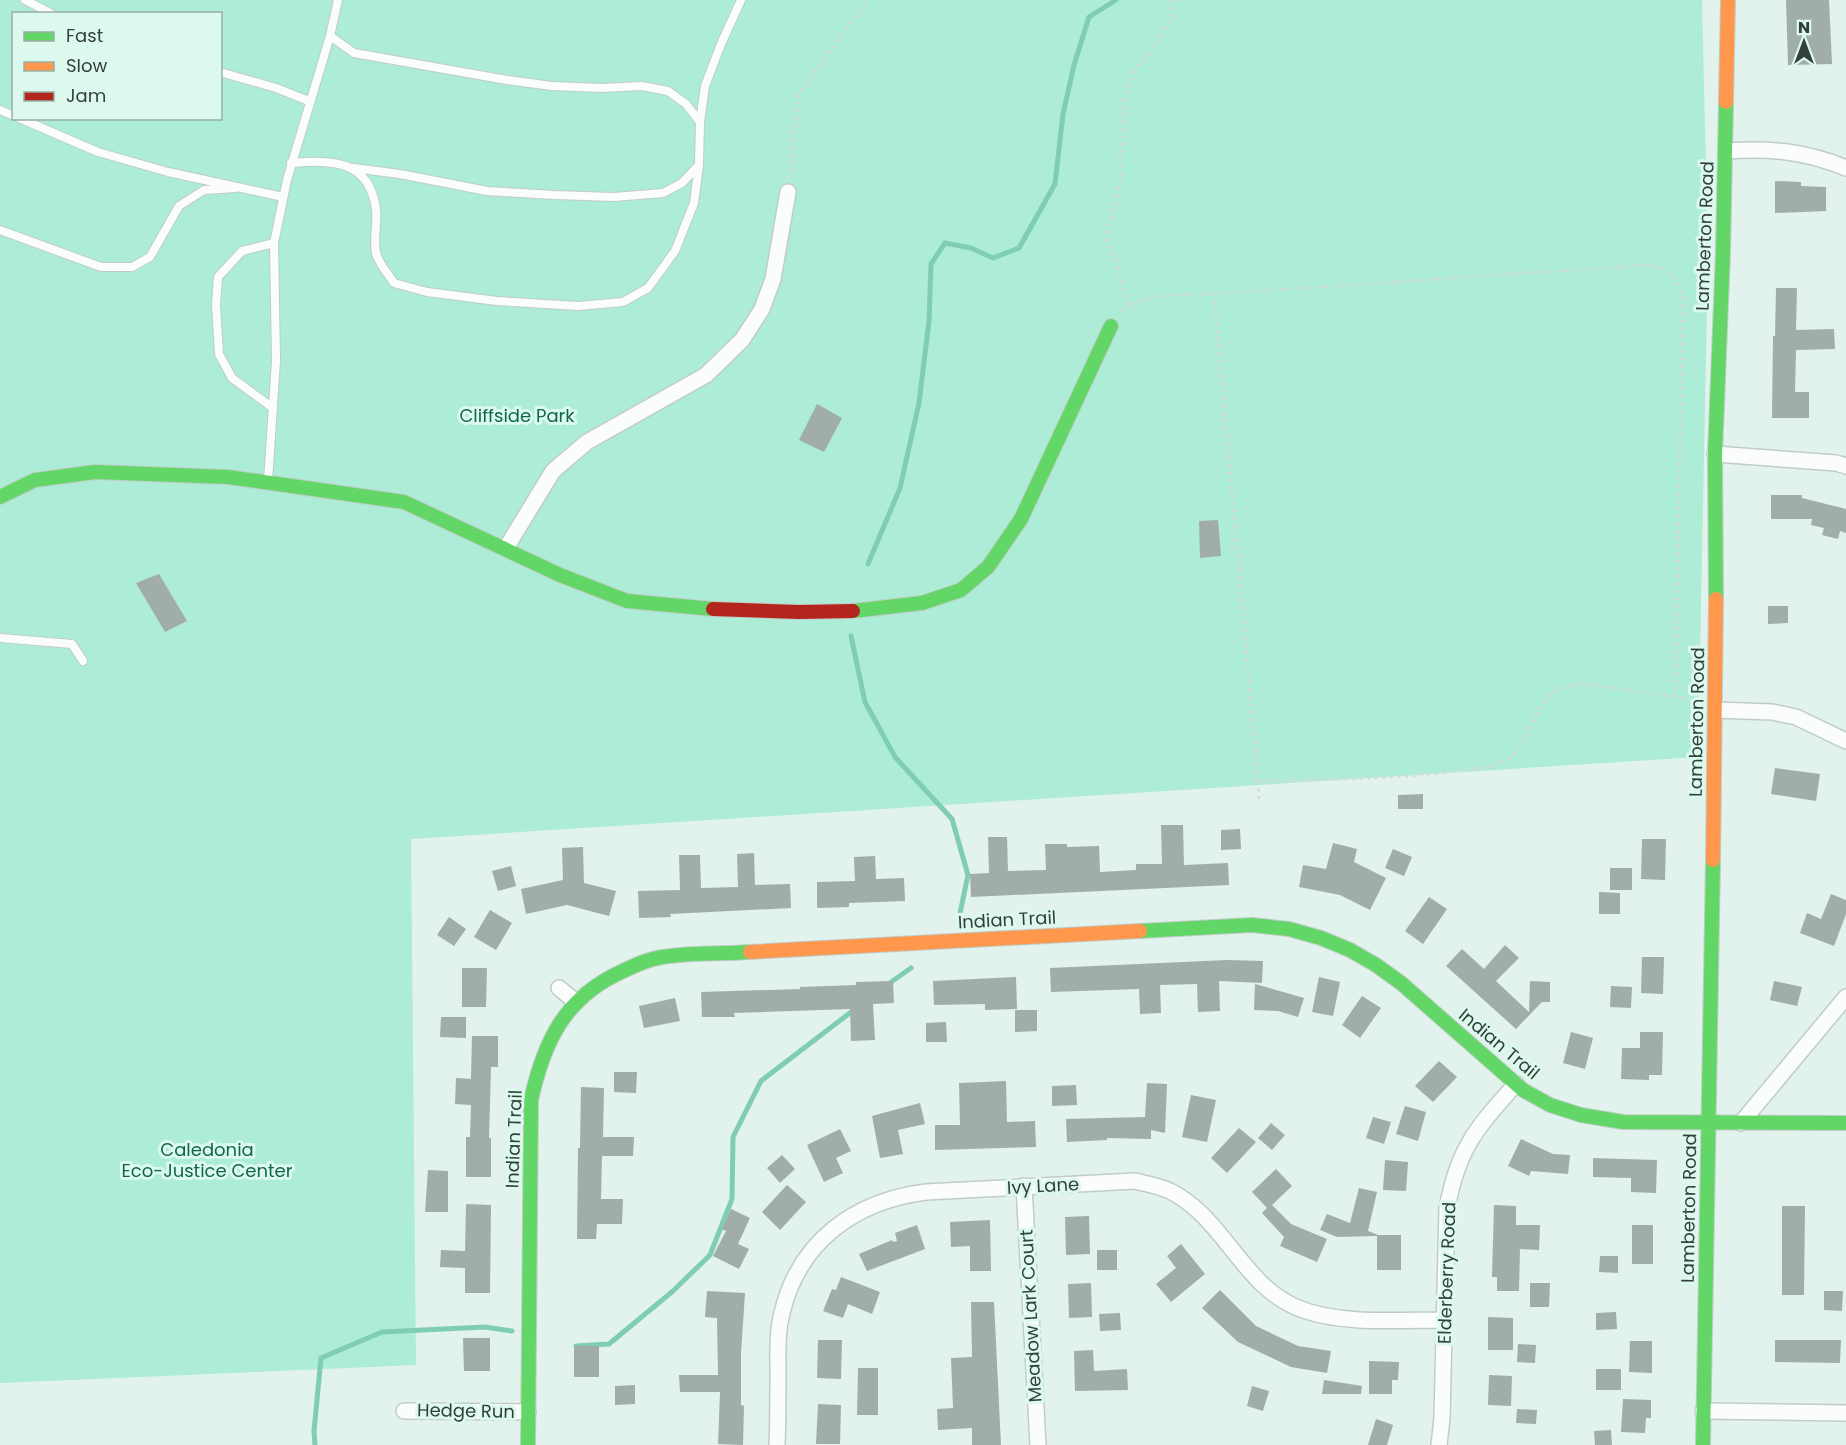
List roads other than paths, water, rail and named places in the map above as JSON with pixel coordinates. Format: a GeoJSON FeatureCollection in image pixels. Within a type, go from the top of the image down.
{"type":"FeatureCollection","features":[{"type":"Feature","properties":{"kind":"street","name":"Lamberton Road"},"geometry":{"type":"LineString","coordinates":[[1703,1445],[1716,706],[1715,454],[1726,151],[1728,0]]}},
{"type":"Feature","properties":{"kind":"street"},"geometry":{"type":"LineString","coordinates":[[1726,151],[1763,149],[1803,153],[1846,168]]}},
{"type":"Feature","properties":{"kind":"street"},"geometry":{"type":"LineString","coordinates":[[506,548],[553,471],[587,442],[705,375],[742,340],[762,309],[773,279],[788,192]]}},
{"type":"Feature","properties":{"kind":"street"},"geometry":{"type":"LineString","coordinates":[[0,497],[35,480],[95,472],[228,477],[404,502],[560,575],[627,601],[700,608],[799,612],[864,611],[922,603],[961,590],[988,567],[1021,519],[1110,326]]}},
{"type":"Feature","properties":{"kind":"street"},"geometry":{"type":"LineString","coordinates":[[1715,454],[1836,463],[1846,466]]}},
{"type":"Feature","properties":{"kind":"street"},"geometry":{"type":"LineString","coordinates":[[1716,706],[1796,717],[1846,741]]}},
{"type":"Feature","properties":{"kind":"street","name":"Indian Trail"},"geometry":{"type":"LineString","coordinates":[[528,1445],[531,1100],[535,1077],[554,1029],[576,1002],[594,986],[637,963],[670,956],[1266,926],[1307,932],[1365,956],[1392,974],[1515,1084],[1557,1108],[1594,1119],[1623,1122],[1846,1123]]}},
{"type":"Feature","properties":{"kind":"street"},"geometry":{"type":"LineString","coordinates":[[560,988],[576,1002]]}},
{"type":"Feature","properties":{"kind":"street"},"geometry":{"type":"LineString","coordinates":[[1741,1123],[1846,997]]}},
{"type":"Feature","properties":{"kind":"street","name":"Elderberry Road"},"geometry":{"type":"LineString","coordinates":[[1439,1445],[1442,1418],[1447,1208],[1452,1182],[1460,1159],[1472,1136],[1515,1084]]}},
{"type":"Feature","properties":{"kind":"street","name":"Ivy Lane"},"geometry":{"type":"LineString","coordinates":[[777,1445],[778,1336],[789,1288],[801,1265],[833,1228],[855,1213],[878,1202],[903,1195],[1135,1181],[1154,1185],[1170,1191],[1187,1202],[1202,1215],[1259,1282],[1277,1297],[1297,1308],[1318,1315],[1339,1318],[1444,1320]]}},
{"type":"Feature","properties":{"kind":"street","name":"Meadow Lark Court"},"geometry":{"type":"LineString","coordinates":[[1024,1186],[1038,1445]]}},
{"type":"Feature","properties":{"kind":"street","name":"Hedge Run"},"geometry":{"type":"LineString","coordinates":[[404,1411],[528,1412]]}},
{"type":"Feature","properties":{"kind":"street"},"geometry":{"type":"LineString","coordinates":[[1703,1411],[1846,1413]]}},
{"type":"Feature","properties":{"kind":"lane"},"geometry":{"type":"LineString","coordinates":[[25,0],[48,12]]}},
{"type":"Feature","properties":{"kind":"lane"},"geometry":{"type":"LineString","coordinates":[[268,483],[276,361],[274,243],[291,163],[330,36],[338,0]]}},
{"type":"Feature","properties":{"kind":"lane"},"geometry":{"type":"LineString","coordinates":[[354,168],[369,187],[376,209],[376,255],[394,283],[426,292],[497,301],[578,306],[623,302],[648,288],[675,251],[694,203],[705,86],[741,0]]}},
{"type":"Feature","properties":{"kind":"lane"},"geometry":{"type":"LineString","coordinates":[[330,36],[354,53],[507,80],[552,86],[642,86],[668,92],[687,104],[700,122]]}},
{"type":"Feature","properties":{"kind":"lane"},"geometry":{"type":"LineString","coordinates":[[222,73],[276,87],[309,101]]}},
{"type":"Feature","properties":{"kind":"lane"},"geometry":{"type":"LineString","coordinates":[[24,120],[98,152],[168,172],[283,197]]}},
{"type":"Feature","properties":{"kind":"lane"},"geometry":{"type":"LineString","coordinates":[[291,163],[327,160],[354,168],[487,190],[554,195],[614,196],[663,193],[682,183],[699,165]]}},
{"type":"Feature","properties":{"kind":"lane"},"geometry":{"type":"LineString","coordinates":[[0,230],[100,267],[132,267],[150,257],[179,206],[204,190],[235,188]]}},
{"type":"Feature","properties":{"kind":"lane"},"geometry":{"type":"LineString","coordinates":[[273,408],[232,378],[219,354],[216,305],[218,277],[242,251],[274,243]]}},
{"type":"Feature","properties":{"kind":"lane"},"geometry":{"type":"LineString","coordinates":[[0,638],[72,644],[83,661]]}},
{"type":"Feature","properties":{"kind":"waterway"},"geometry":{"type":"LineString","coordinates":[[868,564],[900,488],[919,403],[929,321],[931,264],[945,243],[971,248],[993,258],[1019,248],[1055,184],[1063,114],[1074,65],[1089,17],[1116,0]]}},
{"type":"Feature","properties":{"kind":"waterway"},"geometry":{"type":"LineString","coordinates":[[851,636],[865,702],[895,757],[952,819],[968,875],[959,918]]}},
{"type":"Feature","properties":{"kind":"waterway"},"geometry":{"type":"LineString","coordinates":[[887,985],[911,968]]}},
{"type":"Feature","properties":{"kind":"waterway"},"geometry":{"type":"LineString","coordinates":[[576,1346],[609,1344],[673,1291],[710,1255],[732,1199],[733,1137],[761,1081],[855,1009]]}},
{"type":"Feature","properties":{"kind":"waterway"},"geometry":{"type":"LineString","coordinates":[[315,1445],[314,1431],[321,1358],[382,1332],[485,1327],[512,1331]]}},
{"type":"Feature","properties":{"kind":"park label","name":"Cliffside Park"},"geometry":{"type":"Point","coordinates":[517,416]}},
{"type":"Feature","properties":{"kind":"park label","name":"Caledonia Eco-Justice Center"},"geometry":{"type":"Point","coordinates":[207,1160]}}]}
